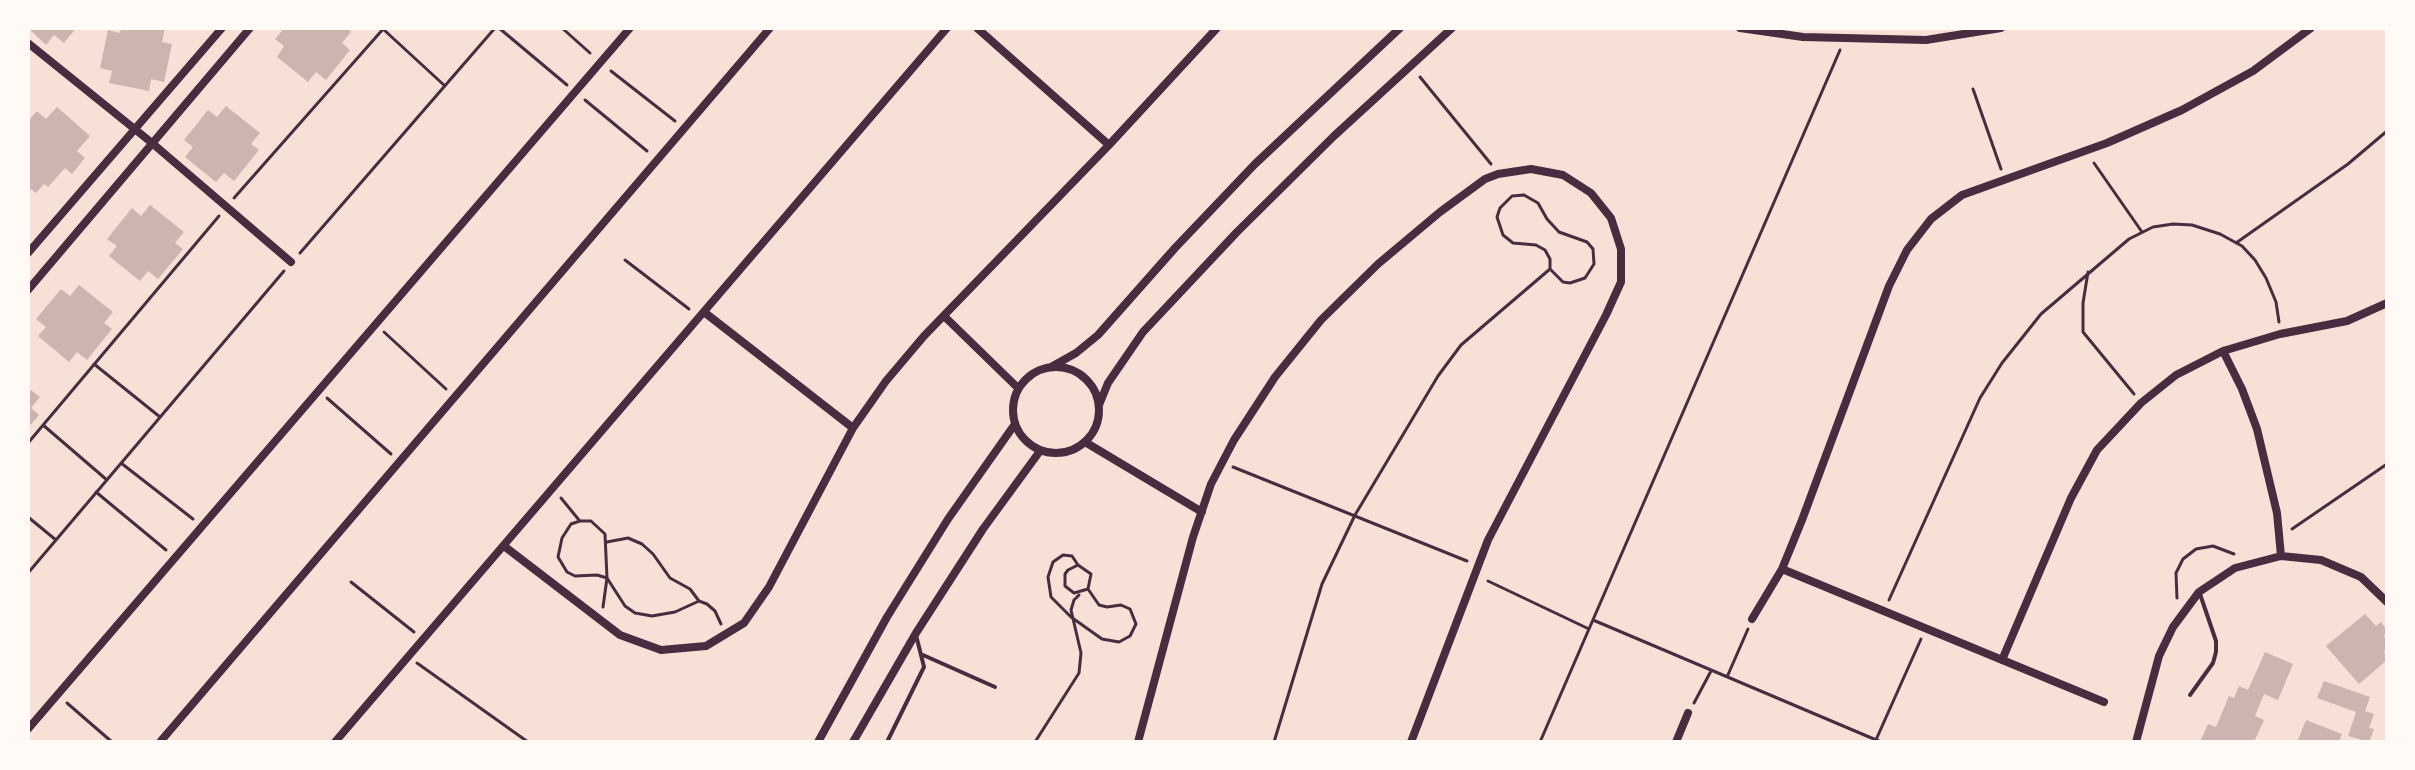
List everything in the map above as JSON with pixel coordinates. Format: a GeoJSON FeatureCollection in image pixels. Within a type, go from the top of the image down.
{"type":"FeatureCollection","features":[{"type":"Feature","properties":{"kind":"street"},"geometry":{"type":"LineString","coordinates":[[28,253],[222,28]]}},
{"type":"Feature","properties":{"kind":"street"},"geometry":{"type":"LineString","coordinates":[[28,290],[250,28]]}},
{"type":"Feature","properties":{"kind":"street"},"geometry":{"type":"LineString","coordinates":[[28,729],[630,28]]}},
{"type":"Feature","properties":{"kind":"street"},"geometry":{"type":"LineString","coordinates":[[160,742],[770,28]]}},
{"type":"Feature","properties":{"kind":"street"},"geometry":{"type":"LineString","coordinates":[[335,742],[947,28]]}},
{"type":"Feature","properties":{"kind":"street"},"geometry":{"type":"LineString","coordinates":[[977,28],[1109,145]]}},
{"type":"Feature","properties":{"kind":"street"},"geometry":{"type":"LineString","coordinates":[[504,546],[620,635],[661,650],[706,646],[744,623],[769,587],[853,428],[886,381],[1217,28]]}},
{"type":"Feature","properties":{"kind":"street"},"geometry":{"type":"LineString","coordinates":[[1051,367],[1076,353],[1098,335],[1255,164],[1400,28]]}},
{"type":"Feature","properties":{"kind":"street"},"geometry":{"type":"LineString","coordinates":[[1099,405],[1108,383],[1143,332],[1237,232],[1452,28]]}},
{"type":"Feature","properties":{"kind":"street"},"geometry":{"type":"LineString","coordinates":[[1740,28],[1803,37],[1926,40],[2001,28]]}},
{"type":"Feature","properties":{"kind":"street"},"geometry":{"type":"LineString","coordinates":[[1752,619],[1782,569],[1889,286],[1907,250],[1931,219],[1962,195],[2182,110],[2253,71],[2311,28]]}},
{"type":"Feature","properties":{"kind":"street"},"geometry":{"type":"LineString","coordinates":[[28,43],[152,143],[291,262]]}},
{"type":"Feature","properties":{"kind":"street"},"geometry":{"type":"LineString","coordinates":[[1138,742],[1211,484],[1234,440],[1275,377],[1321,320],[1378,264],[1485,179],[1531,169],[1563,175],[1591,193],[1611,218],[1621,249],[1621,282],[1476,570],[1411,742]]}},
{"type":"Feature","properties":{"kind":"street"},"geometry":{"type":"LineString","coordinates":[[2002,660],[2071,498],[2097,450],[2141,403],[2176,375],[2223,351],[2280,334],[2347,321],[2387,303]]}},
{"type":"Feature","properties":{"kind":"street"},"geometry":{"type":"LineString","coordinates":[[701,315],[853,428]]}},
{"type":"Feature","properties":{"kind":"street"},"geometry":{"type":"LineString","coordinates":[[944,316],[1018,388]]}},
{"type":"Feature","properties":{"kind":"street"},"geometry":{"type":"LineString","coordinates":[[2223,351],[2242,389],[2269,470],[2281,556]]}},
{"type":"Feature","properties":{"kind":"street"},"geometry":{"type":"LineString","coordinates":[[1051,367],[1065,367],[1078,372],[1096,392],[1099,405],[1099,419],[1094,431],[1085,442],[1064,453],[1040,451],[1020,436],[1012,412],[1018,388],[1026,378],[1038,370],[1051,367]]}},
{"type":"Feature","properties":{"kind":"street"},"geometry":{"type":"LineString","coordinates":[[818,742],[887,617],[948,519],[1015,424]]}},
{"type":"Feature","properties":{"kind":"street"},"geometry":{"type":"LineString","coordinates":[[1085,442],[1202,512]]}},
{"type":"Feature","properties":{"kind":"street"},"geometry":{"type":"LineString","coordinates":[[853,742],[916,633],[983,529],[1040,451]]}},
{"type":"Feature","properties":{"kind":"street"},"geometry":{"type":"LineString","coordinates":[[2136,742],[2159,656],[2179,619],[2199,592],[2235,568],[2281,556],[2321,560],[2361,577],[2387,602]]}},
{"type":"Feature","properties":{"kind":"street"},"geometry":{"type":"LineString","coordinates":[[1782,569],[2104,702]]}},
{"type":"Feature","properties":{"kind":"street"},"geometry":{"type":"LineString","coordinates":[[1676,742],[1688,713]]}},
{"type":"Feature","properties":{"kind":"lane"},"geometry":{"type":"LineString","coordinates":[[2190,695],[2213,663],[2216,652],[2216,641],[2199,592]]}},
{"type":"Feature","properties":{"kind":"lane"},"geometry":{"type":"LineString","coordinates":[[887,742],[924,667],[916,633]]}},
{"type":"Feature","properties":{"kind":"lane"},"geometry":{"type":"LineString","coordinates":[[923,655],[995,687]]}},
{"type":"Feature","properties":{"kind":"path"},"geometry":{"type":"LineString","coordinates":[[28,573],[291,262],[495,28]]}},
{"type":"Feature","properties":{"kind":"path"},"geometry":{"type":"LineString","coordinates":[[562,28],[684,128]]}},
{"type":"Feature","properties":{"kind":"path"},"geometry":{"type":"LineString","coordinates":[[28,443],[227,207],[384,29],[445,86]]}},
{"type":"Feature","properties":{"kind":"path"},"geometry":{"type":"LineString","coordinates":[[1540,742],[1845,39]]}},
{"type":"Feature","properties":{"kind":"path"},"geometry":{"type":"LineString","coordinates":[[1411,65],[1498,174]]}},
{"type":"Feature","properties":{"kind":"path"},"geometry":{"type":"LineString","coordinates":[[1973,89],[2005,178]]}},
{"type":"Feature","properties":{"kind":"path"},"geometry":{"type":"LineString","coordinates":[[2236,243],[2348,164],[2387,131]]}},
{"type":"Feature","properties":{"kind":"path"},"geometry":{"type":"LineString","coordinates":[[2085,150],[2142,232]]}},
{"type":"Feature","properties":{"kind":"path"},"geometry":{"type":"LineString","coordinates":[[1274,742],[1322,584],[1355,515],[1438,376],[1461,345],[1550,269],[1550,259],[1545,250],[1536,245],[1513,243],[1503,235],[1497,217],[1505,201],[1512,196],[1532,197],[1553,226],[1566,236],[1587,242],[1593,249],[1595,258],[1592,270],[1578,282],[1563,282],[1550,269]]}},
{"type":"Feature","properties":{"kind":"path"},"geometry":{"type":"LineString","coordinates":[[1884,611],[1980,398],[2032,324],[2129,239],[2153,227],[2173,224],[2192,225],[2236,243],[2255,260],[2266,278],[2276,302],[2280,334]]}},
{"type":"Feature","properties":{"kind":"path"},"geometry":{"type":"LineString","coordinates":[[625,260],[701,315]]}},
{"type":"Feature","properties":{"kind":"path"},"geometry":{"type":"LineString","coordinates":[[2088,272],[2083,303],[2083,332],[2141,403]]}},
{"type":"Feature","properties":{"kind":"path"},"geometry":{"type":"LineString","coordinates":[[376,324],[455,397]]}},
{"type":"Feature","properties":{"kind":"path"},"geometry":{"type":"LineString","coordinates":[[94,364],[160,417]]}},
{"type":"Feature","properties":{"kind":"path"},"geometry":{"type":"LineString","coordinates":[[319,391],[399,462]]}},
{"type":"Feature","properties":{"kind":"path"},"geometry":{"type":"LineString","coordinates":[[43,425],[107,480]]}},
{"type":"Feature","properties":{"kind":"path"},"geometry":{"type":"LineString","coordinates":[[121,463],[202,527]]}},
{"type":"Feature","properties":{"kind":"path"},"geometry":{"type":"LineString","coordinates":[[1222,463],[1355,515],[1476,570],[1589,629]]}},
{"type":"Feature","properties":{"kind":"path"},"geometry":{"type":"LineString","coordinates":[[2279,538],[2387,464]]}},
{"type":"Feature","properties":{"kind":"path"},"geometry":{"type":"LineString","coordinates":[[552,490],[580,521]]}},
{"type":"Feature","properties":{"kind":"path"},"geometry":{"type":"LineString","coordinates":[[96,492],[175,557]]}},
{"type":"Feature","properties":{"kind":"path"},"geometry":{"type":"LineString","coordinates":[[28,517],[56,540]]}},
{"type":"Feature","properties":{"kind":"path"},"geometry":{"type":"LineString","coordinates":[[601,621],[607,578],[607,542],[597,524],[580,521],[571,524],[557,549],[560,564],[567,572],[575,576],[607,578],[625,606],[641,615],[675,612],[699,601]]}},
{"type":"Feature","properties":{"kind":"path"},"geometry":{"type":"LineString","coordinates":[[607,542],[628,538],[642,544],[670,578],[690,589],[699,601],[715,611],[724,635]]}},
{"type":"Feature","properties":{"kind":"path"},"geometry":{"type":"LineString","coordinates":[[2179,619],[2176,573],[2183,559],[2196,549],[2213,546],[2252,563]]}},
{"type":"Feature","properties":{"kind":"path"},"geometry":{"type":"LineString","coordinates":[[1035,742],[1079,673],[1081,653],[1071,617],[1074,600],[1091,585],[1091,574],[1078,565],[1072,556],[1063,555],[1053,562],[1048,577],[1051,597],[1071,617],[1090,632],[1111,642],[1124,640],[1134,630],[1136,619],[1130,609],[1121,605],[1099,605],[1088,589]]}},
{"type":"Feature","properties":{"kind":"path"},"geometry":{"type":"LineString","coordinates":[[1078,565],[1068,570],[1064,580],[1069,590],[1080,593]]}},
{"type":"Feature","properties":{"kind":"path"},"geometry":{"type":"LineString","coordinates":[[351,582],[424,640]]}},
{"type":"Feature","properties":{"kind":"path"},"geometry":{"type":"LineString","coordinates":[[1727,677],[1752,619]]}},
{"type":"Feature","properties":{"kind":"path"},"geometry":{"type":"LineString","coordinates":[[1593,620],[1881,742]]}},
{"type":"Feature","properties":{"kind":"path"},"geometry":{"type":"LineString","coordinates":[[1875,741],[1926,628]]}},
{"type":"Feature","properties":{"kind":"path"},"geometry":{"type":"LineString","coordinates":[[408,657],[528,742]]}},
{"type":"Feature","properties":{"kind":"path"},"geometry":{"type":"LineString","coordinates":[[1688,713],[1711,670]]}},
{"type":"Feature","properties":{"kind":"path"},"geometry":{"type":"LineString","coordinates":[[58,695],[112,742]]}},
{"type":"Feature","properties":{"kind":"building"},"geometry":{"type":"Polygon","coordinates":[[[28,28],[76,28],[64,43],[54,35],[46,45],[28,28]]]}},
{"type":"Feature","properties":{"kind":"building"},"geometry":{"type":"Polygon","coordinates":[[[121,28],[165,28],[162,42],[172,44],[164,82],[151,79],[149,91],[109,83],[112,71],[100,68],[108,30],[120,33],[121,28]]]}},
{"type":"Feature","properties":{"kind":"building"},"geometry":{"type":"Polygon","coordinates":[[[284,28],[347,28],[351,32],[342,43],[350,50],[326,80],[316,72],[308,82],[277,57],[284,46],[275,39],[284,28]]]}},
{"type":"Feature","properties":{"kind":"building"},"geometry":{"type":"Polygon","coordinates":[[[226,106],[260,133],[251,144],[259,150],[234,181],[224,173],[216,182],[185,157],[193,147],[184,140],[208,110],[217,117],[226,106]]]}},
{"type":"Feature","properties":{"kind":"building"},"geometry":{"type":"Polygon","coordinates":[[[57,107],[90,136],[77,151],[85,158],[72,174],[65,168],[48,187],[44,184],[36,193],[31,189],[28,192],[28,121],[37,111],[46,119],[57,107]]]}},
{"type":"Feature","properties":{"kind":"building"},"geometry":{"type":"Polygon","coordinates":[[[150,205],[184,232],[175,243],[183,249],[158,279],[148,271],[140,281],[109,256],[117,246],[107,239],[132,208],[141,216],[150,205]]]}},
{"type":"Feature","properties":{"kind":"building"},"geometry":{"type":"Polygon","coordinates":[[[79,285],[113,312],[104,323],[112,329],[87,360],[77,352],[69,362],[38,336],[46,327],[36,319],[61,289],[70,296],[79,285]]]}},
{"type":"Feature","properties":{"kind":"building"},"geometry":{"type":"Polygon","coordinates":[[[28,388],[40,397],[31,408],[39,415],[28,428],[28,388]]]}},
{"type":"Feature","properties":{"kind":"building"},"geometry":{"type":"Polygon","coordinates":[[[2365,614],[2376,626],[2381,622],[2387,630],[2384,636],[2387,649],[2384,652],[2387,660],[2359,684],[2326,646],[2365,614]]]}},
{"type":"Feature","properties":{"kind":"building"},"geometry":{"type":"Polygon","coordinates":[[[2265,652],[2293,664],[2278,700],[2264,694],[2255,716],[2264,720],[2254,742],[2200,742],[2208,724],[2216,727],[2229,696],[2234,698],[2239,686],[2248,690],[2265,652]]]}},
{"type":"Feature","properties":{"kind":"building"},"geometry":{"type":"Polygon","coordinates":[[[2324,681],[2370,697],[2365,711],[2374,714],[2369,728],[2374,729],[2369,742],[2348,736],[2356,712],[2317,698],[2324,681]]]}},
{"type":"Feature","properties":{"kind":"building"},"geometry":{"type":"Polygon","coordinates":[[[2306,720],[2342,734],[2339,742],[2297,742],[2306,720]]]}}]}
